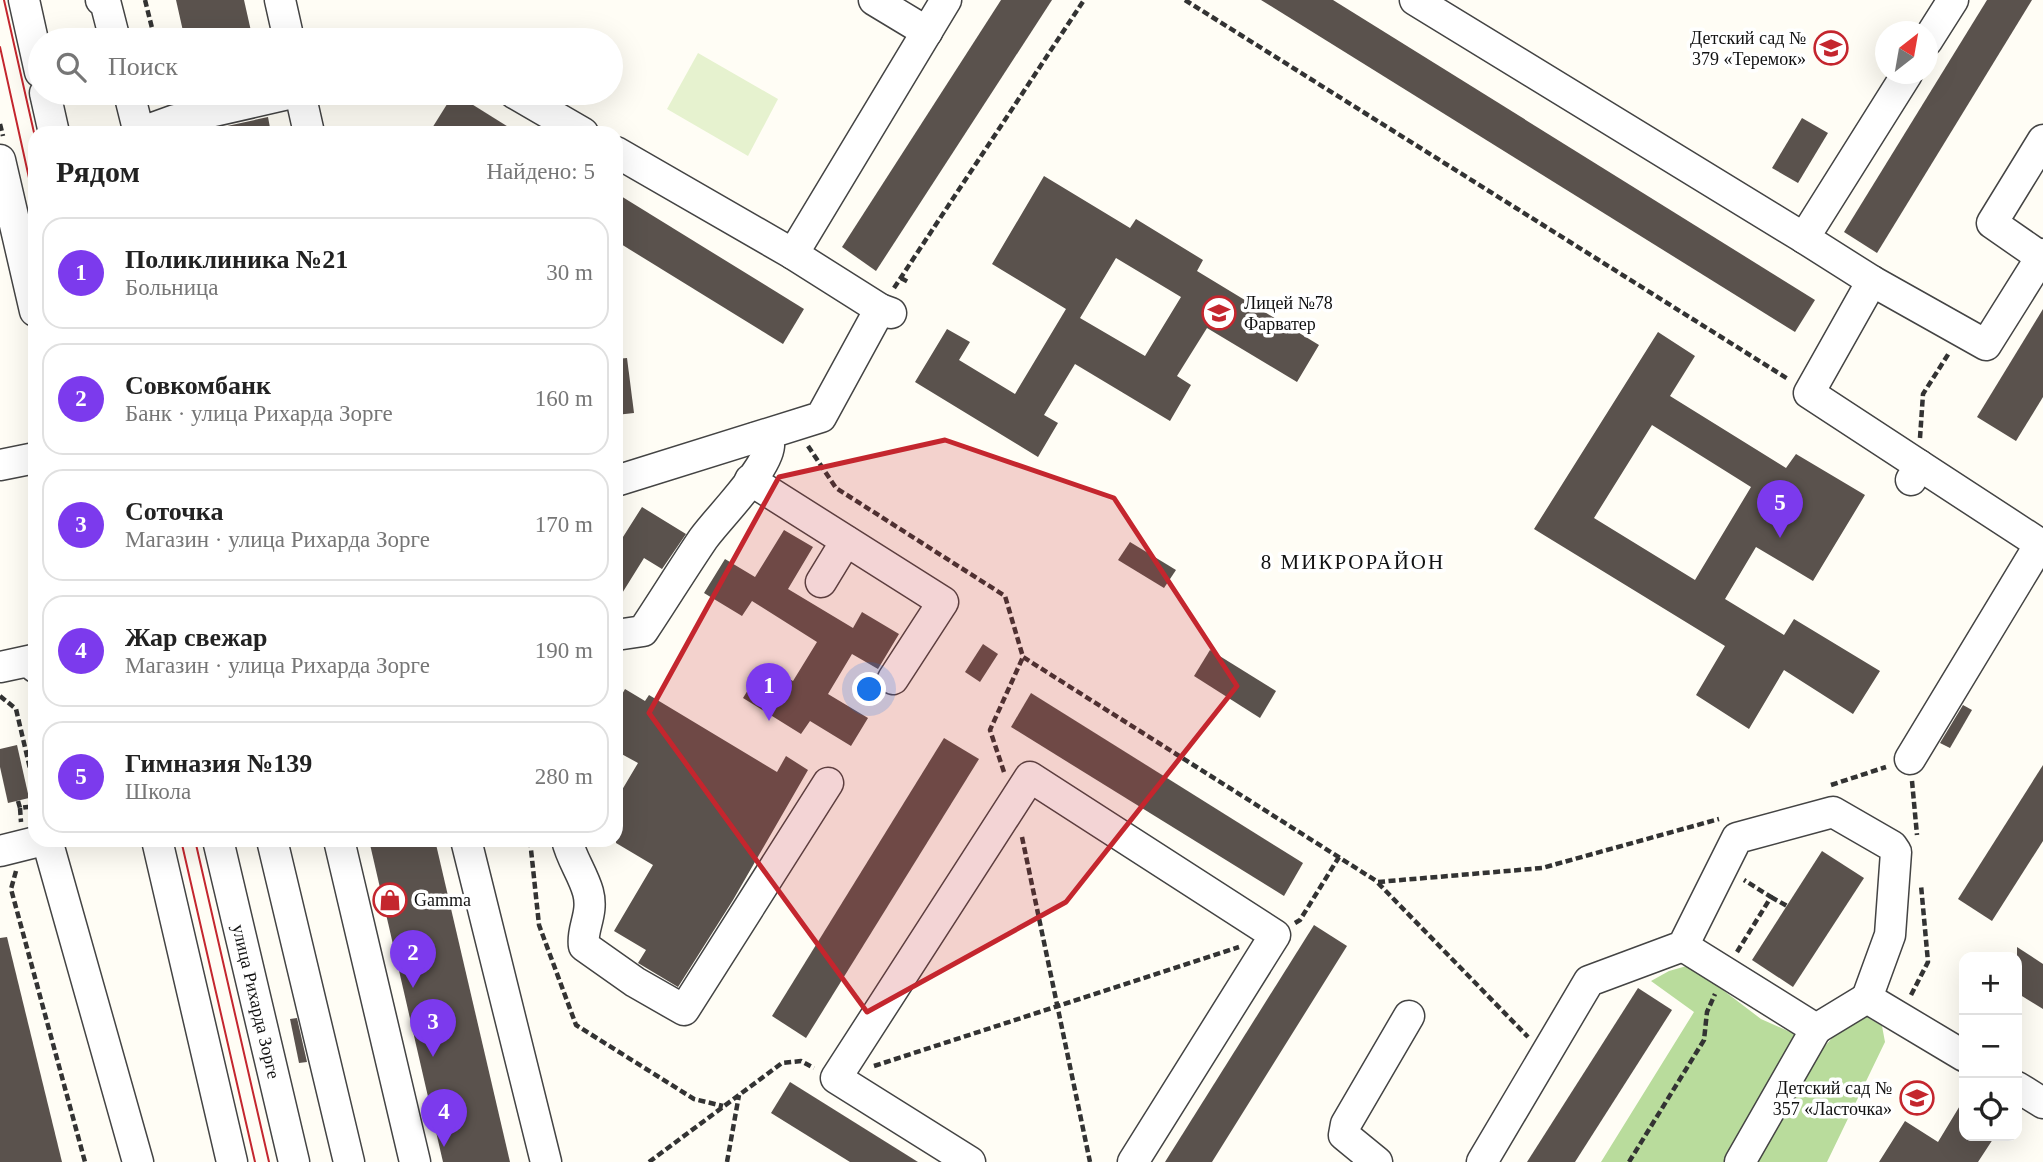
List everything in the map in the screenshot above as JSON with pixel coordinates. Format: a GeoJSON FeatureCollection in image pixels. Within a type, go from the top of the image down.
{"type":"FeatureCollection","features":[{"type":"Feature","properties":{"kind":"street"},"geometry":{"type":"LineString","coordinates":[[23,0],[30,28]]}},
{"type":"Feature","properties":{"kind":"street"},"geometry":{"type":"LineString","coordinates":[[101,0],[104,1],[112,28]]}},
{"type":"Feature","properties":{"kind":"street"},"geometry":{"type":"LineString","coordinates":[[280,0],[286,28]]}},
{"type":"Feature","properties":{"kind":"street"},"geometry":{"type":"LineString","coordinates":[[874,0],[927,32]]}},
{"type":"Feature","properties":{"kind":"street"},"geometry":{"type":"LineString","coordinates":[[793,254],[946,0]]}},
{"type":"Feature","properties":{"kind":"street"},"geometry":{"type":"LineString","coordinates":[[1415,0],[1872,281],[1986,345],[2042,256],[1992,223],[2043,140]]}},
{"type":"Feature","properties":{"kind":"street"},"geometry":{"type":"LineString","coordinates":[[1938,24],[1953,0]]}},
{"type":"Feature","properties":{"kind":"street"},"geometry":{"type":"LineString","coordinates":[[1804,238],[1901,84]]}},
{"type":"Feature","properties":{"kind":"street"},"geometry":{"type":"LineString","coordinates":[[48,105],[52,126]]}},
{"type":"Feature","properties":{"kind":"street"},"geometry":{"type":"LineString","coordinates":[[132,105],[137,126]]}},
{"type":"Feature","properties":{"kind":"street"},"geometry":{"type":"LineString","coordinates":[[158,126],[241,105]]}},
{"type":"Feature","properties":{"kind":"street"},"geometry":{"type":"LineString","coordinates":[[303,105],[307,126]]}},
{"type":"Feature","properties":{"kind":"street"},"geometry":{"type":"LineString","coordinates":[[534,105],[571,126]]}},
{"type":"Feature","properties":{"kind":"street"},"geometry":{"type":"LineString","coordinates":[[623,156],[886,311],[821,417],[623,479]]}},
{"type":"Feature","properties":{"kind":"street"},"geometry":{"type":"LineString","coordinates":[[0,160],[28,281]]}},
{"type":"Feature","properties":{"kind":"street"},"geometry":{"type":"LineString","coordinates":[[1872,281],[1809,393],[1915,472],[2040,544],[1910,759]]}},
{"type":"Feature","properties":{"kind":"street"},"geometry":{"type":"LineString","coordinates":[[623,634],[643,631],[704,537],[750,480],[768,453],[769,446],[755,438]]}},
{"type":"Feature","properties":{"kind":"street"},"geometry":{"type":"LineString","coordinates":[[0,465],[28,459]]}},
{"type":"Feature","properties":{"kind":"street"},"geometry":{"type":"LineString","coordinates":[[750,480],[943,602],[893,679]]}},
{"type":"Feature","properties":{"kind":"street"},"geometry":{"type":"LineString","coordinates":[[821,582],[846,541]]}},
{"type":"Feature","properties":{"kind":"street"},"geometry":{"type":"LineString","coordinates":[[0,667],[28,661]]}},
{"type":"Feature","properties":{"kind":"street"},"geometry":{"type":"LineString","coordinates":[[970,1162],[836,1078],[1030,777],[1275,935],[1133,1162]]}},
{"type":"Feature","properties":{"kind":"street"},"geometry":{"type":"LineString","coordinates":[[570,847],[588,892],[591,914],[583,938],[584,946],[635,982],[684,1010],[828,783]]}},
{"type":"Feature","properties":{"kind":"street"},"geometry":{"type":"LineString","coordinates":[[1482,1162],[1589,981],[1683,946],[1737,838],[1833,813],[1892,846],[1896,852],[1890,935],[1867,998],[1816,1029],[1740,1162]]}},
{"type":"Feature","properties":{"kind":"street"},"geometry":{"type":"LineString","coordinates":[[30,847],[138,1162]]}},
{"type":"Feature","properties":{"kind":"street"},"geometry":{"type":"LineString","coordinates":[[160,847],[232,1162]]}},
{"type":"Feature","properties":{"kind":"street","name":"улица Рихарда Зорге"},"geometry":{"type":"LineString","coordinates":[[220,847],[294,1162]]}},
{"type":"Feature","properties":{"kind":"street"},"geometry":{"type":"LineString","coordinates":[[274,847],[349,1162]]}},
{"type":"Feature","properties":{"kind":"street"},"geometry":{"type":"LineString","coordinates":[[341,847],[415,1162]]}},
{"type":"Feature","properties":{"kind":"street"},"geometry":{"type":"LineString","coordinates":[[468,847],[546,1162]]}},
{"type":"Feature","properties":{"kind":"street"},"geometry":{"type":"LineString","coordinates":[[1683,946],[1816,1029]]}},
{"type":"Feature","properties":{"kind":"street"},"geometry":{"type":"LineString","coordinates":[[1867,998],[1959,1053]]}},
{"type":"Feature","properties":{"kind":"street"},"geometry":{"type":"LineString","coordinates":[[1377,1162],[1344,1135],[1346,1124],[1409,1016]]}},
{"type":"Feature","properties":{"kind":"street"},"geometry":{"type":"LineString","coordinates":[[2022,1090],[2043,1103]]}},
{"type":"Feature","properties":{"kind":"path"},"geometry":{"type":"LineString","coordinates":[[145,0],[152,28]]}},
{"type":"Feature","properties":{"kind":"path"},"geometry":{"type":"LineString","coordinates":[[886,311],[901,278],[1084,0]]}},
{"type":"Feature","properties":{"kind":"path"},"geometry":{"type":"LineString","coordinates":[[1185,0],[1809,393]]}},
{"type":"Feature","properties":{"kind":"path"},"geometry":{"type":"LineString","coordinates":[[901,278],[910,283]]}},
{"type":"Feature","properties":{"kind":"path"},"geometry":{"type":"LineString","coordinates":[[1915,472],[1923,394],[1962,332]]}},
{"type":"Feature","properties":{"kind":"path"},"geometry":{"type":"LineString","coordinates":[[794,426],[836,488],[1005,596],[1023,657],[990,730],[1015,801],[1090,1162]]}},
{"type":"Feature","properties":{"kind":"path"},"geometry":{"type":"LineString","coordinates":[[1023,657],[1378,882],[1545,1055]]}},
{"type":"Feature","properties":{"kind":"path"},"geometry":{"type":"LineString","coordinates":[[0,696],[16,709],[28,760]]}},
{"type":"Feature","properties":{"kind":"path"},"geometry":{"type":"LineString","coordinates":[[1825,787],[1910,759]]}},
{"type":"Feature","properties":{"kind":"path"},"geometry":{"type":"LineString","coordinates":[[18,800],[28,840]]}},
{"type":"Feature","properties":{"kind":"path"},"geometry":{"type":"LineString","coordinates":[[20,808],[28,807]]}},
{"type":"Feature","properties":{"kind":"path"},"geometry":{"type":"LineString","coordinates":[[1378,882],[1542,868],[1724,817]]}},
{"type":"Feature","properties":{"kind":"path"},"geometry":{"type":"LineString","coordinates":[[28,846],[11,889],[85,1162]]}},
{"type":"Feature","properties":{"kind":"path"},"geometry":{"type":"LineString","coordinates":[[531,847],[539,925],[576,1025],[694,1099],[723,1106]]}},
{"type":"Feature","properties":{"kind":"path"},"geometry":{"type":"LineString","coordinates":[[649,1162],[782,1063],[801,1061],[836,1078],[1275,935],[1300,920],[1339,857]]}},
{"type":"Feature","properties":{"kind":"path"},"geometry":{"type":"LineString","coordinates":[[1723,866],[1787,906]]}},
{"type":"Feature","properties":{"kind":"path"},"geometry":{"type":"LineString","coordinates":[[1629,1162],[1704,1040],[1707,1012],[1725,972],[1771,897]]}},
{"type":"Feature","properties":{"kind":"path"},"geometry":{"type":"LineString","coordinates":[[734,1162],[727,1161],[739,1094]]}},
{"type":"Feature","properties":{"kind":"highlighted area"},"geometry":{"type":"Polygon","coordinates":[[[945,440],[1114,498],[1237,686],[1066,902],[867,1012],[649,713],[779,477],[945,440]]]}},
{"type":"Feature","properties":{"kind":"green space"},"geometry":{"type":"Polygon","coordinates":[[[698,53],[778,99],[748,156],[667,109],[698,53]]]}},
{"type":"Feature","properties":{"kind":"green space"},"geometry":{"type":"Polygon","coordinates":[[[1690,965],[1761,1019],[1824,1047],[1842,1027],[1862,1014],[1882,1026],[1885,1042],[1827,1162],[1601,1162],[1694,1012],[1651,981],[1669,971],[1690,965]]]}},
{"type":"Feature","properties":{"kind":"building"},"geometry":{"type":"Polygon","coordinates":[[[176,0],[244,0],[250,28],[182,28],[176,0]]]}},
{"type":"Feature","properties":{"kind":"building"},"geometry":{"type":"Polygon","coordinates":[[[1001,0],[1052,0],[876,271],[842,247],[1001,0]]]}},
{"type":"Feature","properties":{"kind":"building"},"geometry":{"type":"Polygon","coordinates":[[[1261,0],[1333,0],[1815,300],[1795,332],[1261,0]]]}},
{"type":"Feature","properties":{"kind":"building"},"geometry":{"type":"Polygon","coordinates":[[[1987,0],[2032,0],[1877,253],[1844,232],[1935,84],[1938,84],[1938,79],[1987,0]]]}},
{"type":"Feature","properties":{"kind":"building"},"geometry":{"type":"Polygon","coordinates":[[[446,105],[473,105],[507,126],[433,126],[446,105]]]}},
{"type":"Feature","properties":{"kind":"building"},"geometry":{"type":"Polygon","coordinates":[[[268,117],[270,126],[227,126],[268,117]]]}},
{"type":"Feature","properties":{"kind":"building"},"geometry":{"type":"Polygon","coordinates":[[[1802,118],[1828,133],[1798,183],[1772,168],[1802,118]]]}},
{"type":"Feature","properties":{"kind":"building","name":"Лицей №78 Фарватер"},"geometry":{"type":"Polygon","coordinates":[[[1044,176],[1130,228],[1136,219],[1203,260],[1197,271],[1319,345],[1297,382],[1207,328],[1177,376],[1191,385],[1170,421],[1075,364],[1044,415],[1058,423],[1038,457],[915,382],[947,329],[970,342],[959,360],[1015,394],[1066,309],[992,264],[1044,176]],[[1116,258],[1080,318],[1145,356],[1181,297],[1116,258]]]}},
{"type":"Feature","properties":{"kind":"building"},"geometry":{"type":"Polygon","coordinates":[[[623,197],[804,309],[783,344],[623,245],[623,197]]]}},
{"type":"Feature","properties":{"kind":"building"},"geometry":{"type":"Polygon","coordinates":[[[2043,309],[2043,397],[2016,441],[1977,417],[2043,309]]]}},
{"type":"Feature","properties":{"kind":"building"},"geometry":{"type":"Polygon","coordinates":[[[1658,332],[1695,356],[1670,396],[1786,468],[1796,454],[1865,495],[1813,581],[1756,547],[1725,599],[1784,635],[1794,619],[1880,671],[1853,714],[1784,670],[1749,729],[1696,695],[1725,646],[1534,529],[1658,332]],[[1652,425],[1594,518],[1695,580],[1751,487],[1652,425]]]}},
{"type":"Feature","properties":{"kind":"building"},"geometry":{"type":"Polygon","coordinates":[[[623,358],[627,358],[634,413],[623,414],[623,358]]]}},
{"type":"Feature","properties":{"kind":"building"},"geometry":{"type":"Polygon","coordinates":[[[642,507],[686,534],[662,569],[644,558],[623,592],[623,537],[642,507]]]}},
{"type":"Feature","properties":{"kind":"building"},"geometry":{"type":"Polygon","coordinates":[[[784,530],[813,547],[788,589],[853,628],[862,612],[899,634],[878,669],[852,654],[828,694],[868,718],[851,746],[810,721],[801,734],[743,698],[764,664],[793,681],[817,642],[752,601],[742,616],[704,593],[725,559],[755,577],[784,530]]]}},
{"type":"Feature","properties":{"kind":"building"},"geometry":{"type":"Polygon","coordinates":[[[1130,542],[1176,570],[1164,588],[1118,560],[1130,542]]]}},
{"type":"Feature","properties":{"kind":"building"},"geometry":{"type":"Polygon","coordinates":[[[983,644],[998,654],[980,682],[965,672],[983,644]]]}},
{"type":"Feature","properties":{"kind":"building"},"geometry":{"type":"Polygon","coordinates":[[[1210,650],[1276,691],[1260,718],[1194,676],[1210,650]]]}},
{"type":"Feature","properties":{"kind":"building"},"geometry":{"type":"Polygon","coordinates":[[[625,689],[645,701],[649,695],[777,772],[786,756],[808,770],[733,900],[678,987],[638,963],[646,950],[614,931],[653,865],[623,847],[623,788],[638,763],[623,755],[625,689]]]}},
{"type":"Feature","properties":{"kind":"building"},"geometry":{"type":"Polygon","coordinates":[[[1031,693],[1303,863],[1284,896],[1011,727],[1031,693]]]}},
{"type":"Feature","properties":{"kind":"building"},"geometry":{"type":"Polygon","coordinates":[[[1963,705],[1972,710],[1950,748],[1940,743],[1963,705]]]}},
{"type":"Feature","properties":{"kind":"building"},"geometry":{"type":"Polygon","coordinates":[[[944,738],[979,759],[806,1038],[772,1016],[944,738]]]}},
{"type":"Feature","properties":{"kind":"building"},"geometry":{"type":"Polygon","coordinates":[[[17,745],[28,798],[8,803],[0,767],[0,749],[17,745]]]}},
{"type":"Feature","properties":{"kind":"building"},"geometry":{"type":"Polygon","coordinates":[[[2043,765],[2043,841],[1992,921],[1958,899],[2043,765]]]}},
{"type":"Feature","properties":{"kind":"building"},"geometry":{"type":"Polygon","coordinates":[[[371,847],[437,847],[510,1162],[443,1162],[371,847]]]}},
{"type":"Feature","properties":{"kind":"building"},"geometry":{"type":"Polygon","coordinates":[[[1822,851],[1864,878],[1793,987],[1752,960],[1822,851]]]}},
{"type":"Feature","properties":{"kind":"building"},"geometry":{"type":"Polygon","coordinates":[[[1314,925],[1347,946],[1212,1162],[1165,1162],[1314,925]]]}},
{"type":"Feature","properties":{"kind":"building"},"geometry":{"type":"Polygon","coordinates":[[[7,937],[62,1162],[0,1162],[0,938],[7,937]]]}},
{"type":"Feature","properties":{"kind":"building"},"geometry":{"type":"Polygon","coordinates":[[[2017,947],[2043,964],[2043,1009],[2022,996],[2022,952],[2017,952],[2017,947]]]}},
{"type":"Feature","properties":{"kind":"building"},"geometry":{"type":"Polygon","coordinates":[[[1638,988],[1672,1010],[1575,1162],[1527,1162],[1638,988]]]}},
{"type":"Feature","properties":{"kind":"building"},"geometry":{"type":"Polygon","coordinates":[[[297,1018],[307,1062],[299,1063],[290,1019],[297,1018]]]}},
{"type":"Feature","properties":{"kind":"building"},"geometry":{"type":"Polygon","coordinates":[[[790,1082],[918,1162],[850,1162],[771,1113],[790,1082]]]}},
{"type":"Feature","properties":{"kind":"building"},"geometry":{"type":"Polygon","coordinates":[[[1959,1107],[1959,1141],[1992,1141],[1978,1162],[1879,1162],[1905,1121],[1938,1142],[1959,1107]]]}},
{"type":"Feature","properties":{"kind":"tram line"},"geometry":{"type":"LineString","coordinates":[[4,0],[33,126]]}},
{"type":"Feature","properties":{"kind":"tram line"},"geometry":{"type":"LineString","coordinates":[[0,47],[28,173]]}},
{"type":"Feature","properties":{"kind":"tram line"},"geometry":{"type":"LineString","coordinates":[[183,847],[255,1162]]}},
{"type":"Feature","properties":{"kind":"tram line"},"geometry":{"type":"LineString","coordinates":[[197,847],[269,1162]]}},
{"type":"Feature","properties":{"kind":"place","name":"Детский сад № 379 «Теремок»"},"geometry":{"type":"Point","coordinates":[1831,48]}},
{"type":"Feature","properties":{"kind":"place","name":"Лицей №78 Фарватер"},"geometry":{"type":"Point","coordinates":[1219,313]}},
{"type":"Feature","properties":{"kind":"place","name":"Гимназия №139"},"geometry":{"type":"Point","coordinates":[1780,538]}},
{"type":"Feature","properties":{"kind":"place","name":"Поликлиника №21"},"geometry":{"type":"Point","coordinates":[769,721]}},
{"type":"Feature","properties":{"kind":"place","name":"Gamma"},"geometry":{"type":"Point","coordinates":[390,900]}},
{"type":"Feature","properties":{"kind":"place","name":"Совкомбанк"},"geometry":{"type":"Point","coordinates":[413,988]}},
{"type":"Feature","properties":{"kind":"place","name":"Соточка"},"geometry":{"type":"Point","coordinates":[433,1057]}},
{"type":"Feature","properties":{"kind":"place","name":"Детский сад № 357 «Ласточка»"},"geometry":{"type":"Point","coordinates":[1917,1098]}},
{"type":"Feature","properties":{"kind":"place","name":"Жар свежар"},"geometry":{"type":"Point","coordinates":[444,1147]}},
{"type":"Feature","properties":{"kind":"district","name":"8 МИКРОРАЙОН"},"geometry":{"type":"Point","coordinates":[1353,562]}}]}
